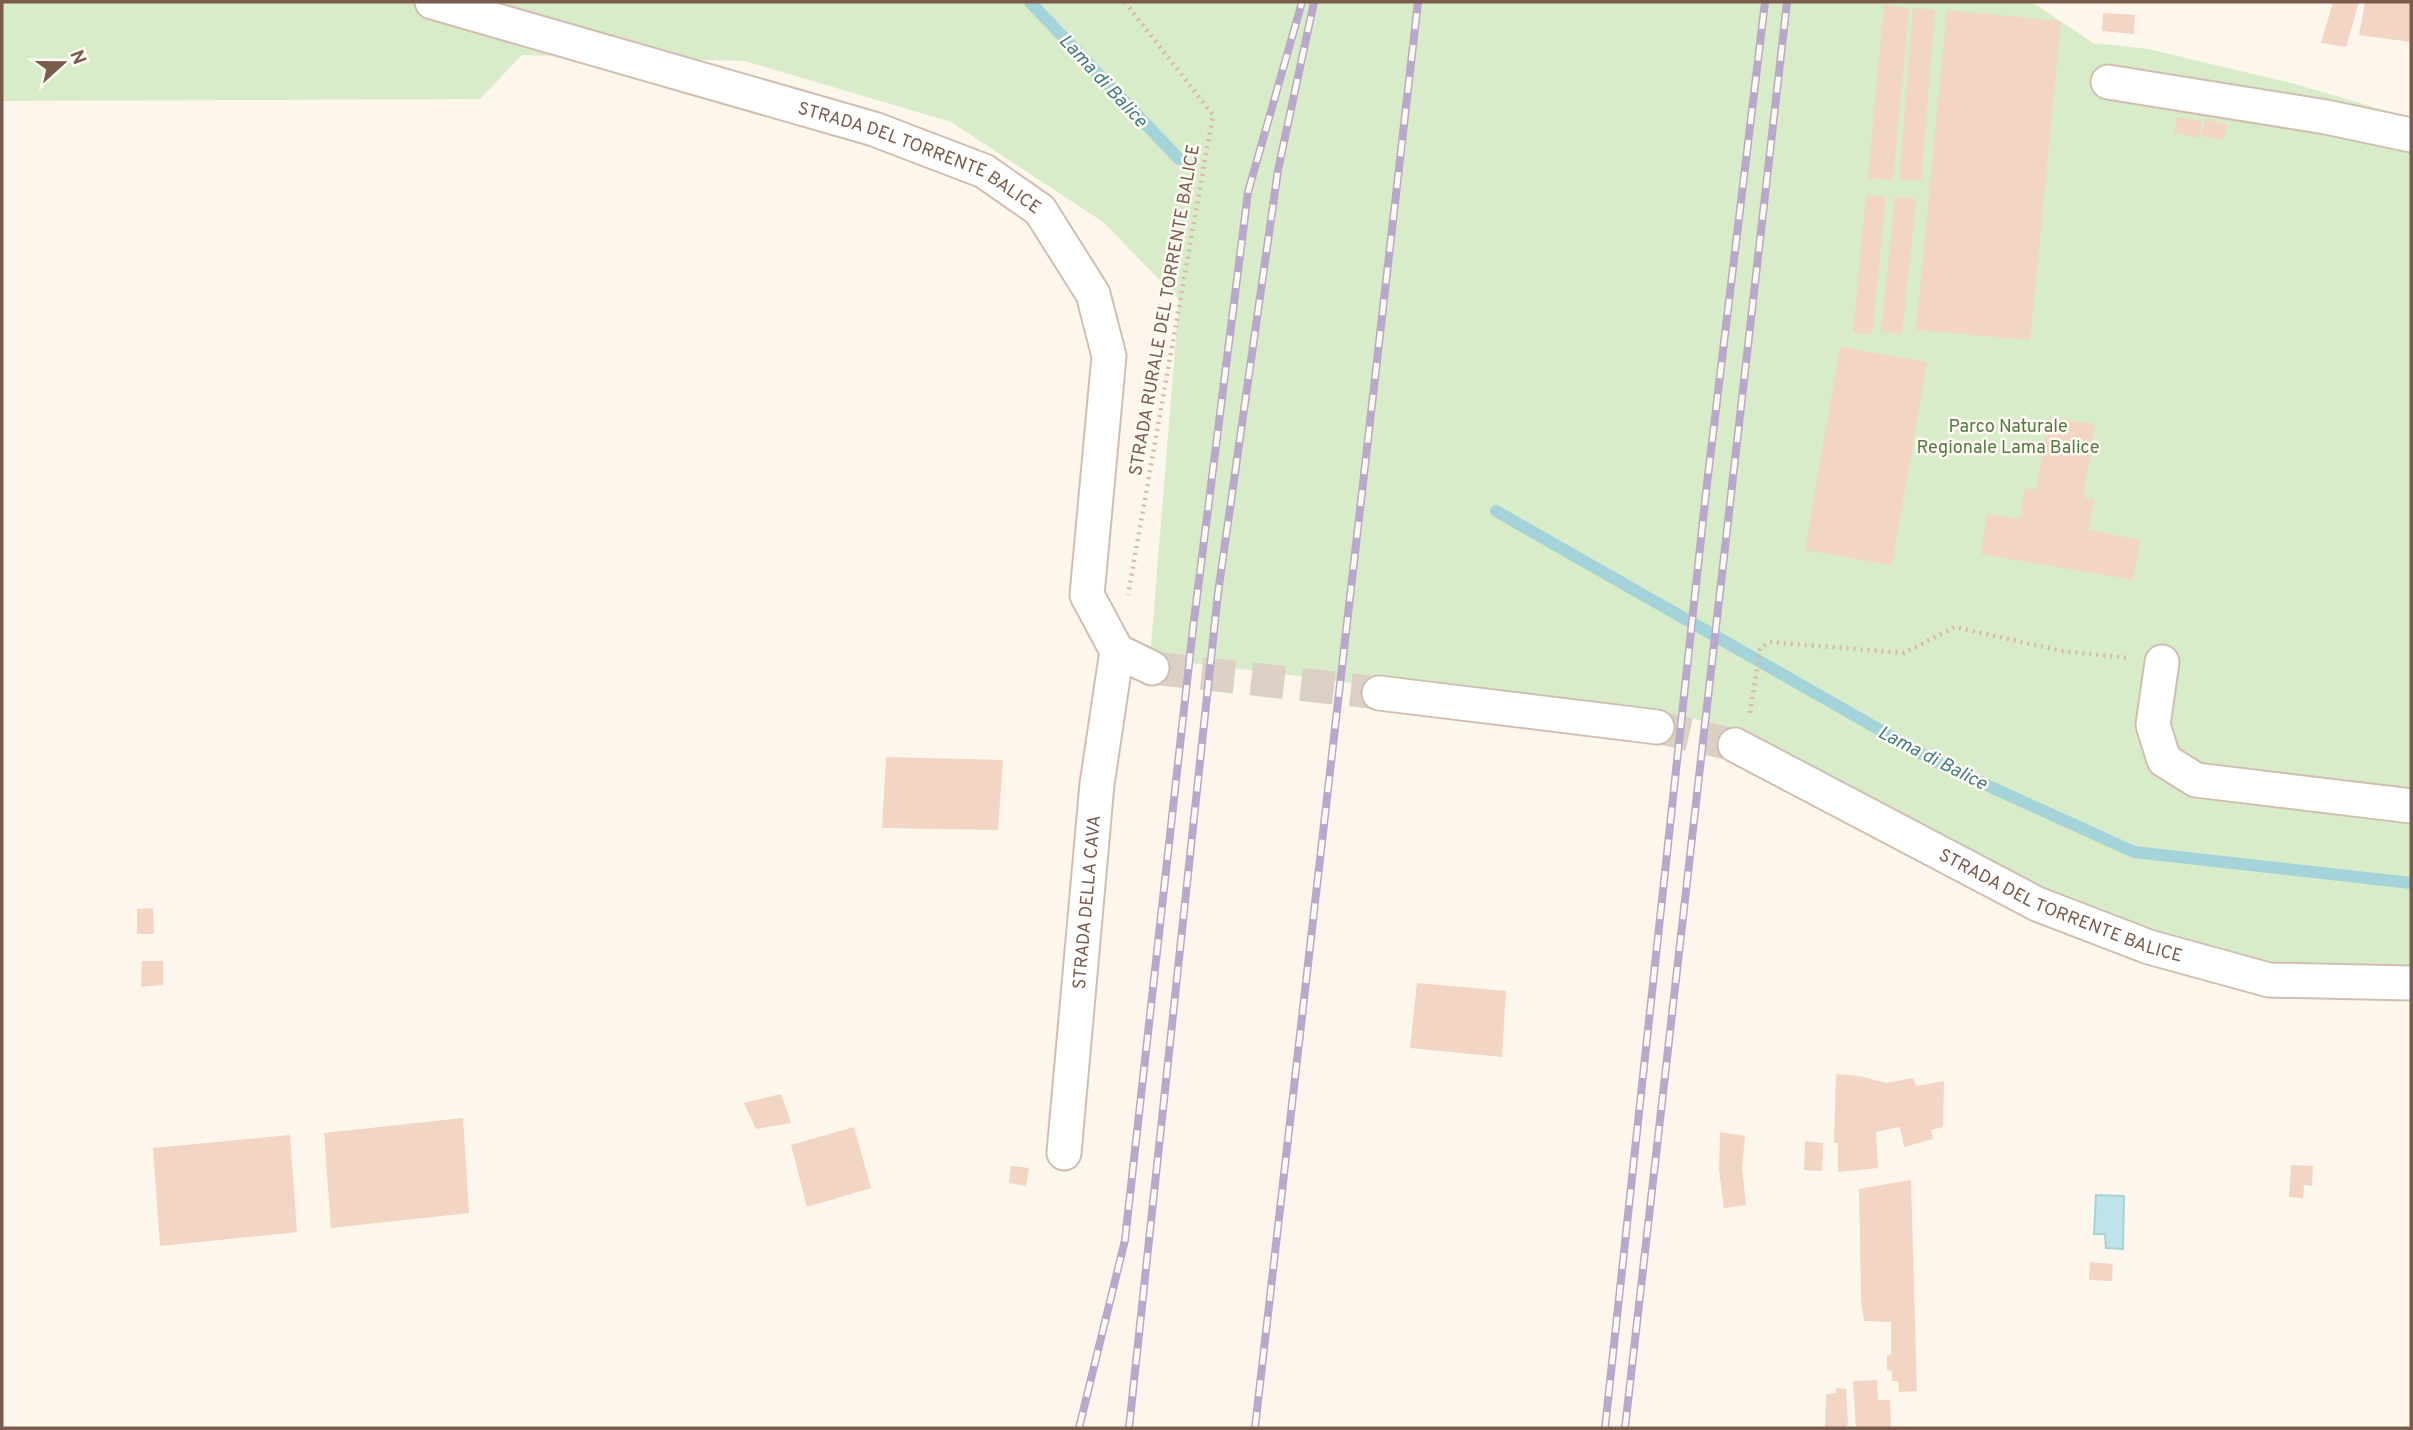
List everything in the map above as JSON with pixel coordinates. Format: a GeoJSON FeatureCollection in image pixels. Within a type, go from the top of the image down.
{"type":"FeatureCollection","features":[{"type":"Feature","properties":{"kind":"street","name":"STRADA DEL TORRENTE BALICE"},"geometry":{"type":"LineString","coordinates":[[432,2],[874,129],[984,171],[1040,210],[1093,293],[1109,356],[1087,595],[1117,651]]}},
{"type":"Feature","properties":{"kind":"street"},"geometry":{"type":"LineString","coordinates":[[2108,82],[2326,117],[2411,135]]}},
{"type":"Feature","properties":{"kind":"street"},"geometry":{"type":"LineString","coordinates":[[1117,651],[1152,668]]}},
{"type":"Feature","properties":{"kind":"street","name":"STRADA DELLA CAVA"},"geometry":{"type":"LineString","coordinates":[[1064,1153],[1097,784],[1117,651]]}},
{"type":"Feature","properties":{"kind":"street"},"geometry":{"type":"LineString","coordinates":[[2162,662],[2152,725],[2164,760],[2196,780],[2411,806]]}},
{"type":"Feature","properties":{"kind":"street"},"geometry":{"type":"LineString","coordinates":[[1379,693],[1657,727]]}},
{"type":"Feature","properties":{"kind":"street","name":"STRADA DEL TORRENTE BALICE"},"geometry":{"type":"LineString","coordinates":[[1740,747],[2037,904],[2149,947],[2269,980],[2411,983]]}},
{"type":"Feature","properties":{"kind":"path","name":"STRADA RURALE DEL TORRENTE BALICE"},"geometry":{"type":"LineString","coordinates":[[1117,651],[1213,115],[1125,2]]}},
{"type":"Feature","properties":{"kind":"path"},"geometry":{"type":"LineString","coordinates":[[1740,747],[1760,649],[1769,642],[1871,653],[1904,653],[1955,627],[2062,651],[2162,662]]}},
{"type":"Feature","properties":{"kind":"green space","name":"Parco Naturale Regionale Lama Balice"},"geometry":{"type":"Polygon","coordinates":[[[2,2],[2032,2],[2093,43],[2148,49],[2295,84],[2411,118],[2411,972],[2325,977],[2138,938],[1861,822],[1707,722],[1657,710],[1468,710],[1352,683],[1150,658],[1179,300],[1103,222],[951,122],[745,61],[522,55],[480,99],[2,101],[2,2]]]}},
{"type":"Feature","properties":{"kind":"water"},"geometry":{"type":"Polygon","coordinates":[[[2096,1195],[2124,1196],[2123,1249],[2106,1248],[2105,1234],[2094,1234],[2096,1195]]]}},
{"type":"Feature","properties":{"kind":"building"},"geometry":{"type":"Polygon","coordinates":[[[2333,2],[2359,2],[2346,47],[2321,43],[2333,2]]]}},
{"type":"Feature","properties":{"kind":"building"},"geometry":{"type":"Polygon","coordinates":[[[2365,2],[2411,2],[2411,42],[2359,35],[2365,2]]]}},
{"type":"Feature","properties":{"kind":"building"},"geometry":{"type":"Polygon","coordinates":[[[1884,5],[1909,8],[1893,180],[1868,178],[1884,5]]]}},
{"type":"Feature","properties":{"kind":"building"},"geometry":{"type":"Polygon","coordinates":[[[1913,8],[1935,10],[1921,181],[1899,179],[1913,8]]]}},
{"type":"Feature","properties":{"kind":"building"},"geometry":{"type":"Polygon","coordinates":[[[1947,10],[2061,21],[2030,340],[1916,330],[1947,10]]]}},
{"type":"Feature","properties":{"kind":"building"},"geometry":{"type":"Polygon","coordinates":[[[2103,13],[2135,15],[2134,34],[2102,31],[2103,13]]]}},
{"type":"Feature","properties":{"kind":"building"},"geometry":{"type":"Polygon","coordinates":[[[2177,117],[2202,122],[2199,138],[2174,133],[2177,117]]]}},
{"type":"Feature","properties":{"kind":"building"},"geometry":{"type":"Polygon","coordinates":[[[2205,119],[2227,125],[2224,140],[2201,136],[2205,119]]]}},
{"type":"Feature","properties":{"kind":"building"},"geometry":{"type":"Polygon","coordinates":[[[1866,195],[1886,197],[1872,334],[1853,333],[1866,195]]]}},
{"type":"Feature","properties":{"kind":"building"},"geometry":{"type":"Polygon","coordinates":[[[1895,197],[1916,199],[1902,334],[1881,332],[1895,197]]]}},
{"type":"Feature","properties":{"kind":"building"},"geometry":{"type":"Polygon","coordinates":[[[1840,347],[1927,362],[1892,565],[1805,550],[1840,347]]]}},
{"type":"Feature","properties":{"kind":"building"},"geometry":{"type":"Polygon","coordinates":[[[2049,417],[2095,424],[2083,498],[2094,499],[2088,530],[2140,540],[2133,580],[1981,554],[1987,514],[2020,519],[2025,488],[2036,490],[2049,417]]]}},
{"type":"Feature","properties":{"kind":"building"},"geometry":{"type":"Polygon","coordinates":[[[886,757],[1003,760],[998,830],[882,828],[886,757]]]}},
{"type":"Feature","properties":{"kind":"building"},"geometry":{"type":"Polygon","coordinates":[[[153,908],[154,934],[137,934],[137,909],[153,908]]]}},
{"type":"Feature","properties":{"kind":"building"},"geometry":{"type":"Polygon","coordinates":[[[142,961],[163,961],[163,985],[141,987],[142,961]]]}},
{"type":"Feature","properties":{"kind":"building"},"geometry":{"type":"Polygon","coordinates":[[[1417,983],[1506,991],[1502,1057],[1410,1048],[1417,983]]]}},
{"type":"Feature","properties":{"kind":"building"},"geometry":{"type":"Polygon","coordinates":[[[1836,1074],[1859,1076],[1886,1083],[1913,1078],[1916,1086],[1944,1081],[1943,1127],[1931,1130],[1933,1139],[1904,1147],[1900,1127],[1876,1132],[1878,1168],[1838,1172],[1838,1143],[1834,1143],[1836,1074]]]}},
{"type":"Feature","properties":{"kind":"building"},"geometry":{"type":"Polygon","coordinates":[[[781,1094],[791,1123],[756,1129],[744,1103],[781,1094]]]}},
{"type":"Feature","properties":{"kind":"building"},"geometry":{"type":"Polygon","coordinates":[[[463,1118],[469,1213],[331,1228],[324,1133],[463,1118]]]}},
{"type":"Feature","properties":{"kind":"building"},"geometry":{"type":"Polygon","coordinates":[[[854,1127],[871,1188],[807,1207],[791,1145],[854,1127]]]}},
{"type":"Feature","properties":{"kind":"building"},"geometry":{"type":"Polygon","coordinates":[[[1720,1132],[1745,1136],[1742,1168],[1746,1205],[1724,1208],[1719,1170],[1720,1132]]]}},
{"type":"Feature","properties":{"kind":"building"},"geometry":{"type":"Polygon","coordinates":[[[290,1135],[297,1232],[160,1246],[153,1148],[290,1135]]]}},
{"type":"Feature","properties":{"kind":"building"},"geometry":{"type":"Polygon","coordinates":[[[1805,1141],[1823,1143],[1822,1171],[1804,1170],[1805,1141]]]}},
{"type":"Feature","properties":{"kind":"building"},"geometry":{"type":"Polygon","coordinates":[[[2291,1165],[2313,1166],[2312,1186],[2304,1185],[2303,1198],[2289,1197],[2291,1165]]]}},
{"type":"Feature","properties":{"kind":"building"},"geometry":{"type":"Polygon","coordinates":[[[1011,1166],[1029,1168],[1026,1186],[1009,1183],[1011,1166]]]}},
{"type":"Feature","properties":{"kind":"building"},"geometry":{"type":"Polygon","coordinates":[[[1911,1180],[1917,1391],[1899,1392],[1898,1381],[1892,1381],[1892,1371],[1887,1370],[1887,1355],[1891,1355],[1891,1322],[1864,1321],[1861,1301],[1859,1189],[1911,1180]]]}},
{"type":"Feature","properties":{"kind":"building"},"geometry":{"type":"Polygon","coordinates":[[[2090,1262],[2113,1264],[2112,1281],[2089,1280],[2090,1262]]]}},
{"type":"Feature","properties":{"kind":"building"},"geometry":{"type":"Polygon","coordinates":[[[1877,1380],[1878,1400],[1890,1400],[1891,1428],[1856,1428],[1853,1381],[1877,1380]]]}},
{"type":"Feature","properties":{"kind":"building"},"geometry":{"type":"Polygon","coordinates":[[[1836,1388],[1846,1389],[1848,1423],[1846,1428],[1825,1428],[1826,1394],[1836,1393],[1836,1388]]]}},
{"type":"Feature","properties":{"kind":"waterway","name":"Lama di Balice"},"geometry":{"type":"LineString","coordinates":[[1030,2],[1179,159]]}},
{"type":"Feature","properties":{"kind":"waterway","name":"Lama di Balice"},"geometry":{"type":"LineString","coordinates":[[1496,511],[1936,762],[2134,852],[2411,883]]}},
{"type":"Feature","properties":{"kind":"tunnel"},"geometry":{"type":"LineString","coordinates":[[1152,668],[1379,693]]}},
{"type":"Feature","properties":{"kind":"tunnel"},"geometry":{"type":"LineString","coordinates":[[1657,727],[1735,745]]}},
{"type":"Feature","properties":{"kind":"railway"},"geometry":{"type":"LineString","coordinates":[[1079,1428],[1125,1240],[1193,628],[1248,192],[1302,2]]}},
{"type":"Feature","properties":{"kind":"railway"},"geometry":{"type":"LineString","coordinates":[[1129,1428],[1218,593],[1278,170],[1314,2]]}},
{"type":"Feature","properties":{"kind":"railway"},"geometry":{"type":"LineString","coordinates":[[1255,1428],[1418,2]]}},
{"type":"Feature","properties":{"kind":"railway"},"geometry":{"type":"LineString","coordinates":[[1605,1428],[1706,492],[1765,2]]}},
{"type":"Feature","properties":{"kind":"railway"},"geometry":{"type":"LineString","coordinates":[[1625,1428],[1787,2]]}}]}
